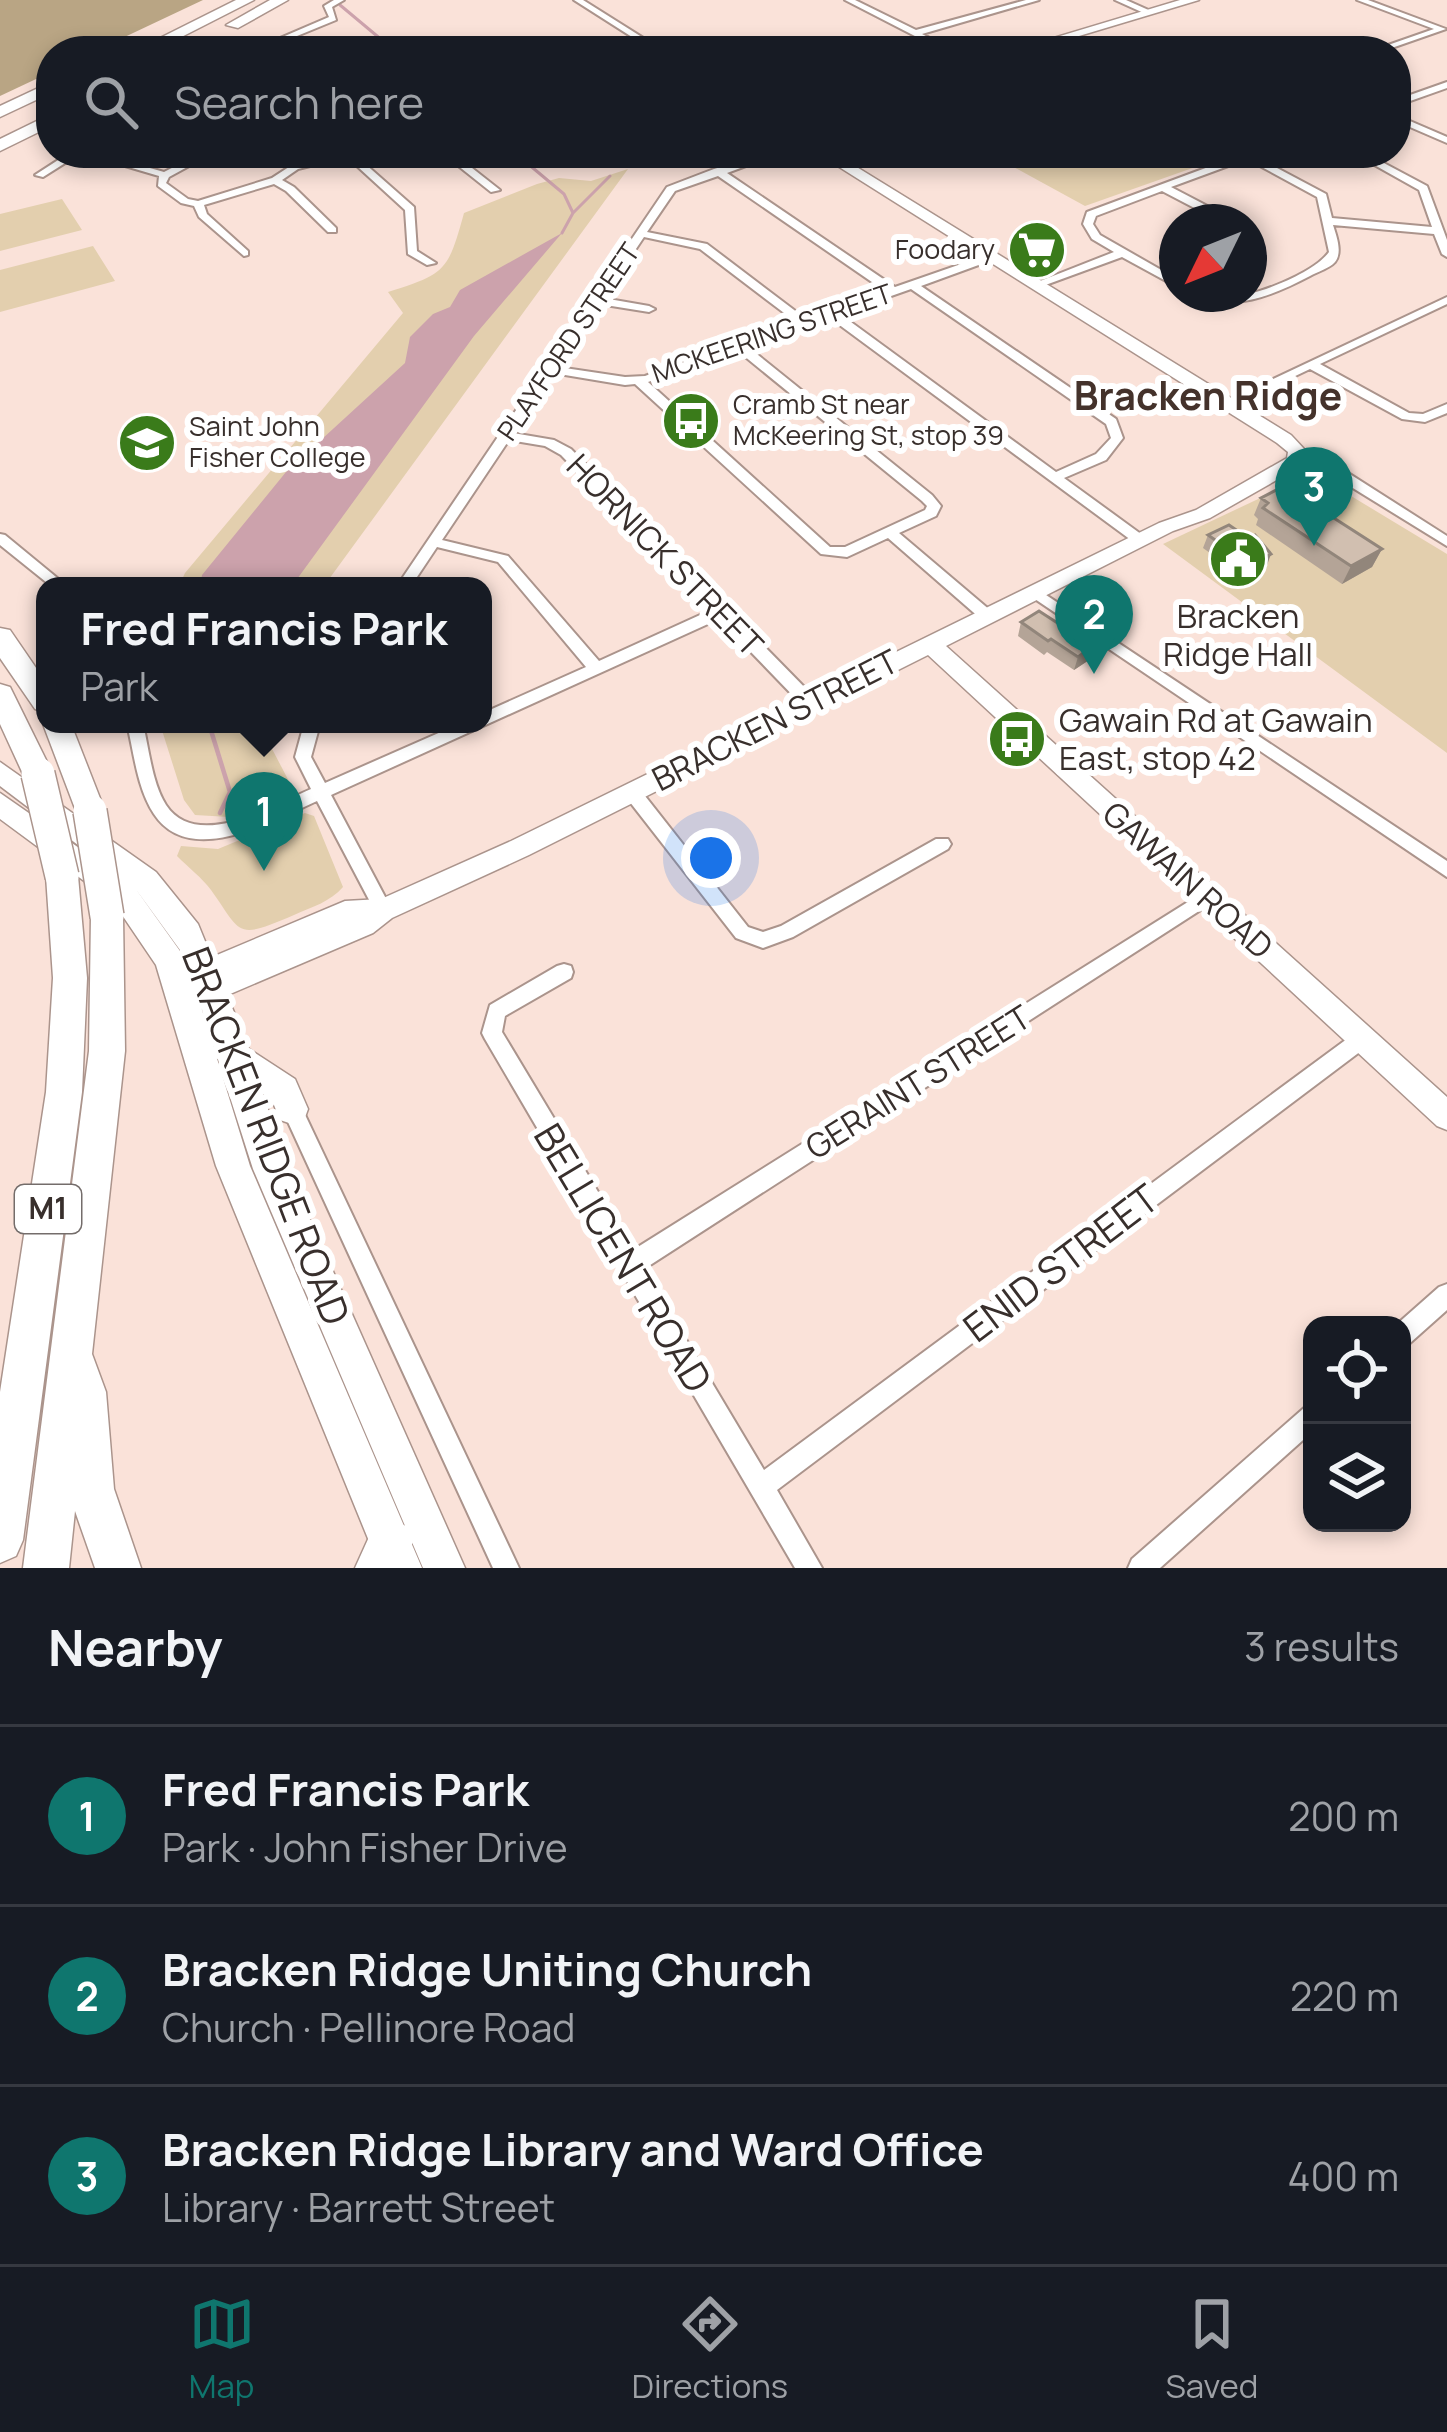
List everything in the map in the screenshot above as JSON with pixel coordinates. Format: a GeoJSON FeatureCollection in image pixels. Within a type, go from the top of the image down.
{"type":"FeatureCollection","features":[{"type":"Feature","properties":{"kind":"highway"},"geometry":{"type":"LineString","coordinates":[[155,36],[228,0]]}},
{"type":"Feature","properties":{"kind":"highway"},"geometry":{"type":"LineString","coordinates":[[173,36],[247,0]]}},
{"type":"Feature","properties":{"kind":"highway"},"geometry":{"type":"LineString","coordinates":[[196,36],[267,0]]}},
{"type":"Feature","properties":{"kind":"highway"},"geometry":{"type":"LineString","coordinates":[[213,36],[281,0]]}},
{"type":"Feature","properties":{"kind":"highway"},"geometry":{"type":"LineString","coordinates":[[0,112],[36,94]]}},
{"type":"Feature","properties":{"kind":"highway"},"geometry":{"type":"LineString","coordinates":[[0,123],[36,105]]}},
{"type":"Feature","properties":{"kind":"highway"},"geometry":{"type":"LineString","coordinates":[[0,134],[36,116]]}},
{"type":"Feature","properties":{"kind":"highway"},"geometry":{"type":"LineString","coordinates":[[0,146],[36,127]]}},
{"type":"Feature","properties":{"kind":"highway"},"geometry":{"type":"LineString","coordinates":[[0,637],[36,688]]}},
{"type":"Feature","properties":{"kind":"highway","name":"M1"},"geometry":{"type":"LineString","coordinates":[[0,694],[38,774],[62,876],[70,978],[66,1074],[0,1540]]}},
{"type":"Feature","properties":{"kind":"highway","name":"M1"},"geometry":{"type":"LineString","coordinates":[[46,1568],[106,1051],[106,916],[90,811],[60,733]]}},
{"type":"Feature","properties":{"kind":"highway"},"geometry":{"type":"LineString","coordinates":[[70,1355],[86,1383],[90,1478],[100,1525],[118,1568]]}},
{"type":"Feature","properties":{"kind":"main road","name":"BRACKEN RIDGE ROAD"},"geometry":{"type":"LineString","coordinates":[[0,772],[146,880],[177,915],[233,1166],[390,1560]]}},
{"type":"Feature","properties":{"kind":"main road","name":"BRACKEN RIDGE ROAD"},"geometry":{"type":"LineString","coordinates":[[0,804],[124,896],[195,987],[235,1058],[270,1169],[444,1568]]}},
{"type":"Feature","properties":{"kind":"main road"},"geometry":{"type":"LineString","coordinates":[[235,1058],[284,1090],[292,1109]]}},
{"type":"Feature","properties":{"kind":"street"},"geometry":{"type":"LineString","coordinates":[[292,36],[333,18],[328,6],[340,0]]}},
{"type":"Feature","properties":{"kind":"street"},"geometry":{"type":"LineString","coordinates":[[578,0],[636,36]]}},
{"type":"Feature","properties":{"kind":"street"},"geometry":{"type":"LineString","coordinates":[[849,0],[921,36]]}},
{"type":"Feature","properties":{"kind":"street"},"geometry":{"type":"LineString","coordinates":[[981,0],[1001,9]]}},
{"type":"Feature","properties":{"kind":"street"},"geometry":{"type":"LineString","coordinates":[[915,33],[1035,0]]}},
{"type":"Feature","properties":{"kind":"street"},"geometry":{"type":"LineString","coordinates":[[1119,0],[1149,13]]}},
{"type":"Feature","properties":{"kind":"street"},"geometry":{"type":"LineString","coordinates":[[1068,36],[1192,0]]}},
{"type":"Feature","properties":{"kind":"street"},"geometry":{"type":"LineString","coordinates":[[1361,0],[1444,28]]}},
{"type":"Feature","properties":{"kind":"street"},"geometry":{"type":"LineString","coordinates":[[1411,39],[1444,28]]}},
{"type":"Feature","properties":{"kind":"street"},"geometry":{"type":"LineString","coordinates":[[1411,98],[1444,88]]}},
{"type":"Feature","properties":{"kind":"street"},"geometry":{"type":"LineString","coordinates":[[1411,124],[1447,140]]}},
{"type":"Feature","properties":{"kind":"street"},"geometry":{"type":"LineString","coordinates":[[40,176],[53,168]]}},
{"type":"Feature","properties":{"kind":"street"},"geometry":{"type":"LineString","coordinates":[[141,168],[166,175]]}},
{"type":"Feature","properties":{"kind":"street"},"geometry":{"type":"LineString","coordinates":[[179,168],[161,184],[184,202],[198,204],[275,180],[292,168]]}},
{"type":"Feature","properties":{"kind":"street"},"geometry":{"type":"LineString","coordinates":[[366,168],[410,209],[412,252],[431,263]]}},
{"type":"Feature","properties":{"kind":"street"},"geometry":{"type":"LineString","coordinates":[[466,168],[495,190]]}},
{"type":"Feature","properties":{"kind":"street","name":"PLAYFORD STREET"},"geometry":{"type":"LineString","coordinates":[[410,577],[671,189],[727,168]]}},
{"type":"Feature","properties":{"kind":"street"},"geometry":{"type":"LineString","coordinates":[[848,168],[1290,443],[1298,458],[1340,474],[1447,542]]}},
{"type":"Feature","properties":{"kind":"street"},"geometry":{"type":"LineString","coordinates":[[1159,274],[1091,232],[1091,214],[1217,168]]}},
{"type":"Feature","properties":{"kind":"street"},"geometry":{"type":"LineString","coordinates":[[1264,168],[1318,193],[1334,252],[1331,260],[1267,288]]}},
{"type":"Feature","properties":{"kind":"street"},"geometry":{"type":"LineString","coordinates":[[1390,168],[1415,180],[1447,254]]}},
{"type":"Feature","properties":{"kind":"street"},"geometry":{"type":"LineString","coordinates":[[717,171],[894,292]]}},
{"type":"Feature","properties":{"kind":"street"},"geometry":{"type":"LineString","coordinates":[[275,180],[332,230]]}},
{"type":"Feature","properties":{"kind":"street"},"geometry":{"type":"LineString","coordinates":[[1161,186],[1197,204]]}},
{"type":"Feature","properties":{"kind":"street"},"geometry":{"type":"LineString","coordinates":[[198,204],[203,215],[244,253]]}},
{"type":"Feature","properties":{"kind":"street"},"geometry":{"type":"LineString","coordinates":[[1431,208],[1447,210]]}},
{"type":"Feature","properties":{"kind":"street"},"geometry":{"type":"LineString","coordinates":[[1328,221],[1438,231]]}},
{"type":"Feature","properties":{"kind":"street"},"geometry":{"type":"LineString","coordinates":[[642,233],[703,246],[806,323]]}},
{"type":"Feature","properties":{"kind":"street"},"geometry":{"type":"LineString","coordinates":[[1036,285],[1123,253]]}},
{"type":"Feature","properties":{"kind":"street","name":"MCKEERING STREET"},"geometry":{"type":"LineString","coordinates":[[550,369],[639,381],[991,257]]}},
{"type":"Feature","properties":{"kind":"street"},"geometry":{"type":"LineString","coordinates":[[913,285],[1112,422],[1117,438],[1108,452],[1054,478]]}},
{"type":"Feature","properties":{"kind":"street"},"geometry":{"type":"LineString","coordinates":[[595,300],[649,308]]}},
{"type":"Feature","properties":{"kind":"street"},"geometry":{"type":"LineString","coordinates":[[1226,404],[1447,300]]}},
{"type":"Feature","properties":{"kind":"street"},"geometry":{"type":"LineString","coordinates":[[832,314],[1140,539]]}},
{"type":"Feature","properties":{"kind":"street"},"geometry":{"type":"LineString","coordinates":[[639,381],[834,557],[939,511],[742,347]]}},
{"type":"Feature","properties":{"kind":"street"},"geometry":{"type":"LineString","coordinates":[[1310,364],[1422,422],[1447,408]]}},
{"type":"Feature","properties":{"kind":"street","name":"HORNICK STREET"},"geometry":{"type":"LineString","coordinates":[[505,435],[549,443],[566,452],[809,702]]}},
{"type":"Feature","properties":{"kind":"street","name":"BRACKEN STREET"},"geometry":{"type":"LineString","coordinates":[[195,987],[354,910],[383,910],[632,792],[1140,539],[1193,519],[1298,458]]}},
{"type":"Feature","properties":{"kind":"street"},"geometry":{"type":"LineString","coordinates":[[890,533],[986,615]]}},
{"type":"Feature","properties":{"kind":"street"},"geometry":{"type":"LineString","coordinates":[[0,538],[49,577]]}},
{"type":"Feature","properties":{"kind":"street"},"geometry":{"type":"LineString","coordinates":[[434,542],[503,559],[597,669]]}},
{"type":"Feature","properties":{"kind":"street"},"geometry":{"type":"LineString","coordinates":[[1034,592],[1447,870]]}},
{"type":"Feature","properties":{"kind":"street"},"geometry":{"type":"LineString","coordinates":[[492,716],[722,612]]}},
{"type":"Feature","properties":{"kind":"street","name":"GAWAIN ROAD"},"geometry":{"type":"LineString","coordinates":[[929,643],[1447,1116]]}},
{"type":"Feature","properties":{"kind":"street"},"geometry":{"type":"LineString","coordinates":[[137,733],[159,814],[177,831],[207,836],[240,828],[454,733]]}},
{"type":"Feature","properties":{"kind":"street"},"geometry":{"type":"LineString","coordinates":[[310,733],[303,757],[383,910]]}},
{"type":"Feature","properties":{"kind":"street"},"geometry":{"type":"LineString","coordinates":[[632,792],[742,933],[763,940],[787,932],[942,844]]}},
{"type":"Feature","properties":{"kind":"street","name":"GERAINT STREET"},"geometry":{"type":"LineString","coordinates":[[628,1266],[1207,897]]}},
{"type":"Feature","properties":{"kind":"street","name":"BELLICENT ROAD"},"geometry":{"type":"LineString","coordinates":[[564,972],[497,1011],[492,1033],[809,1568]]}},
{"type":"Feature","properties":{"kind":"street","name":"ENID STREET"},"geometry":{"type":"LineString","coordinates":[[760,1487],[1362,1039]]}},
{"type":"Feature","properties":{"kind":"street","name":"BRACKEN RIDGE ROAD"},"geometry":{"type":"LineString","coordinates":[[292,1109],[506,1568]]}},
{"type":"Feature","properties":{"kind":"street"},"geometry":{"type":"LineString","coordinates":[[1411,1328],[1447,1295]]}},
{"type":"Feature","properties":{"kind":"street"},"geometry":{"type":"LineString","coordinates":[[1141,1568],[1303,1424]]}},
{"type":"Feature","properties":{"kind":"shaded area"},"geometry":{"type":"Polygon","coordinates":[[[0,0],[203,0],[127,36],[36,36],[36,79],[0,96],[0,0]]]}},
{"type":"Feature","properties":{"kind":"shaded area"},"geometry":{"type":"Polygon","coordinates":[[[1015,168],[1193,168],[1085,206],[1015,168]]]}},
{"type":"Feature","properties":{"kind":"shaded area"},"geometry":{"type":"Polygon","coordinates":[[[628,169],[331,577],[183,577],[403,313],[388,292],[442,268],[464,213],[559,178],[591,181],[628,169]]]}},
{"type":"Feature","properties":{"kind":"shaded area"},"geometry":{"type":"Polygon","coordinates":[[[62,199],[82,230],[0,251],[0,214],[62,199]]]}},
{"type":"Feature","properties":{"kind":"shaded area"},"geometry":{"type":"Polygon","coordinates":[[[562,233],[474,336],[299,577],[202,577],[286,472],[405,363],[410,337],[433,314],[450,307],[460,290],[562,233]]]}},
{"type":"Feature","properties":{"kind":"shaded area"},"geometry":{"type":"Polygon","coordinates":[[[93,246],[115,281],[0,312],[0,270],[93,246]]]}},
{"type":"Feature","properties":{"kind":"shaded area"},"geometry":{"type":"Polygon","coordinates":[[[1313,473],[1447,554],[1447,753],[1163,544],[1313,473]]]}},
{"type":"Feature","properties":{"kind":"shaded area"},"geometry":{"type":"Polygon","coordinates":[[[163,733],[264,733],[293,789],[229,817],[195,815],[184,800],[163,733]]]}},
{"type":"Feature","properties":{"kind":"shaded area"},"geometry":{"type":"Polygon","coordinates":[[[305,813],[314,816],[343,887],[320,904],[261,928],[242,929],[236,924],[177,856],[181,846],[218,849],[305,813]]]}},
{"type":"Feature","properties":{"kind":"building"},"geometry":{"type":"Polygon","coordinates":[[[1284,486],[1382,549],[1351,566],[1263,508],[1268,503],[1261,498],[1284,486]]]}},
{"type":"Feature","properties":{"kind":"building"},"geometry":{"type":"Polygon","coordinates":[[[1229,525],[1248,538],[1255,535],[1271,554],[1251,565],[1208,535],[1229,525]]]}},
{"type":"Feature","properties":{"kind":"building"},"geometry":{"type":"Polygon","coordinates":[[[1039,611],[1093,646],[1078,657],[1021,622],[1039,611]]]}},
{"type":"Feature","properties":{"kind":"waterway"},"geometry":{"type":"LineString","coordinates":[[340,5],[377,36]]}},
{"type":"Feature","properties":{"kind":"waterway"},"geometry":{"type":"LineString","coordinates":[[533,168],[564,194],[573,213]]}},
{"type":"Feature","properties":{"kind":"waterway"},"geometry":{"type":"LineString","coordinates":[[573,213],[610,176]]}},
{"type":"Feature","properties":{"kind":"waterway"},"geometry":{"type":"LineString","coordinates":[[562,233],[573,213]]}},
{"type":"Feature","properties":{"kind":"waterway"},"geometry":{"type":"LineString","coordinates":[[212,733],[230,792],[220,813]]}},
{"type":"Feature","properties":{"kind":"place","name":"Foodary"},"geometry":{"type":"Point","coordinates":[1037,250]}},
{"type":"Feature","properties":{"kind":"place","name":"Cramb St near McKeering St, stop 39"},"geometry":{"type":"Point","coordinates":[691,421]}},
{"type":"Feature","properties":{"kind":"place","name":"Saint John Fisher College"},"geometry":{"type":"Point","coordinates":[147,443]}},
{"type":"Feature","properties":{"kind":"place","name":"Bracken Ridge Library and Ward Office"},"geometry":{"type":"Point","coordinates":[1314,546]}},
{"type":"Feature","properties":{"kind":"place","name":"Bracken Ridge Hall"},"geometry":{"type":"Point","coordinates":[1238,559]}},
{"type":"Feature","properties":{"kind":"place","name":"Bracken Ridge Uniting Church"},"geometry":{"type":"Point","coordinates":[1094,674]}},
{"type":"Feature","properties":{"kind":"place","name":"Gawain Rd at Gawain East, stop 42"},"geometry":{"type":"Point","coordinates":[1017,739]}},
{"type":"Feature","properties":{"kind":"place","name":"Fred Francis Park"},"geometry":{"type":"Point","coordinates":[264,871]}},
{"type":"Feature","properties":{"kind":"district","name":"Bracken Ridge"},"geometry":{"type":"Point","coordinates":[1208,396]}}]}
